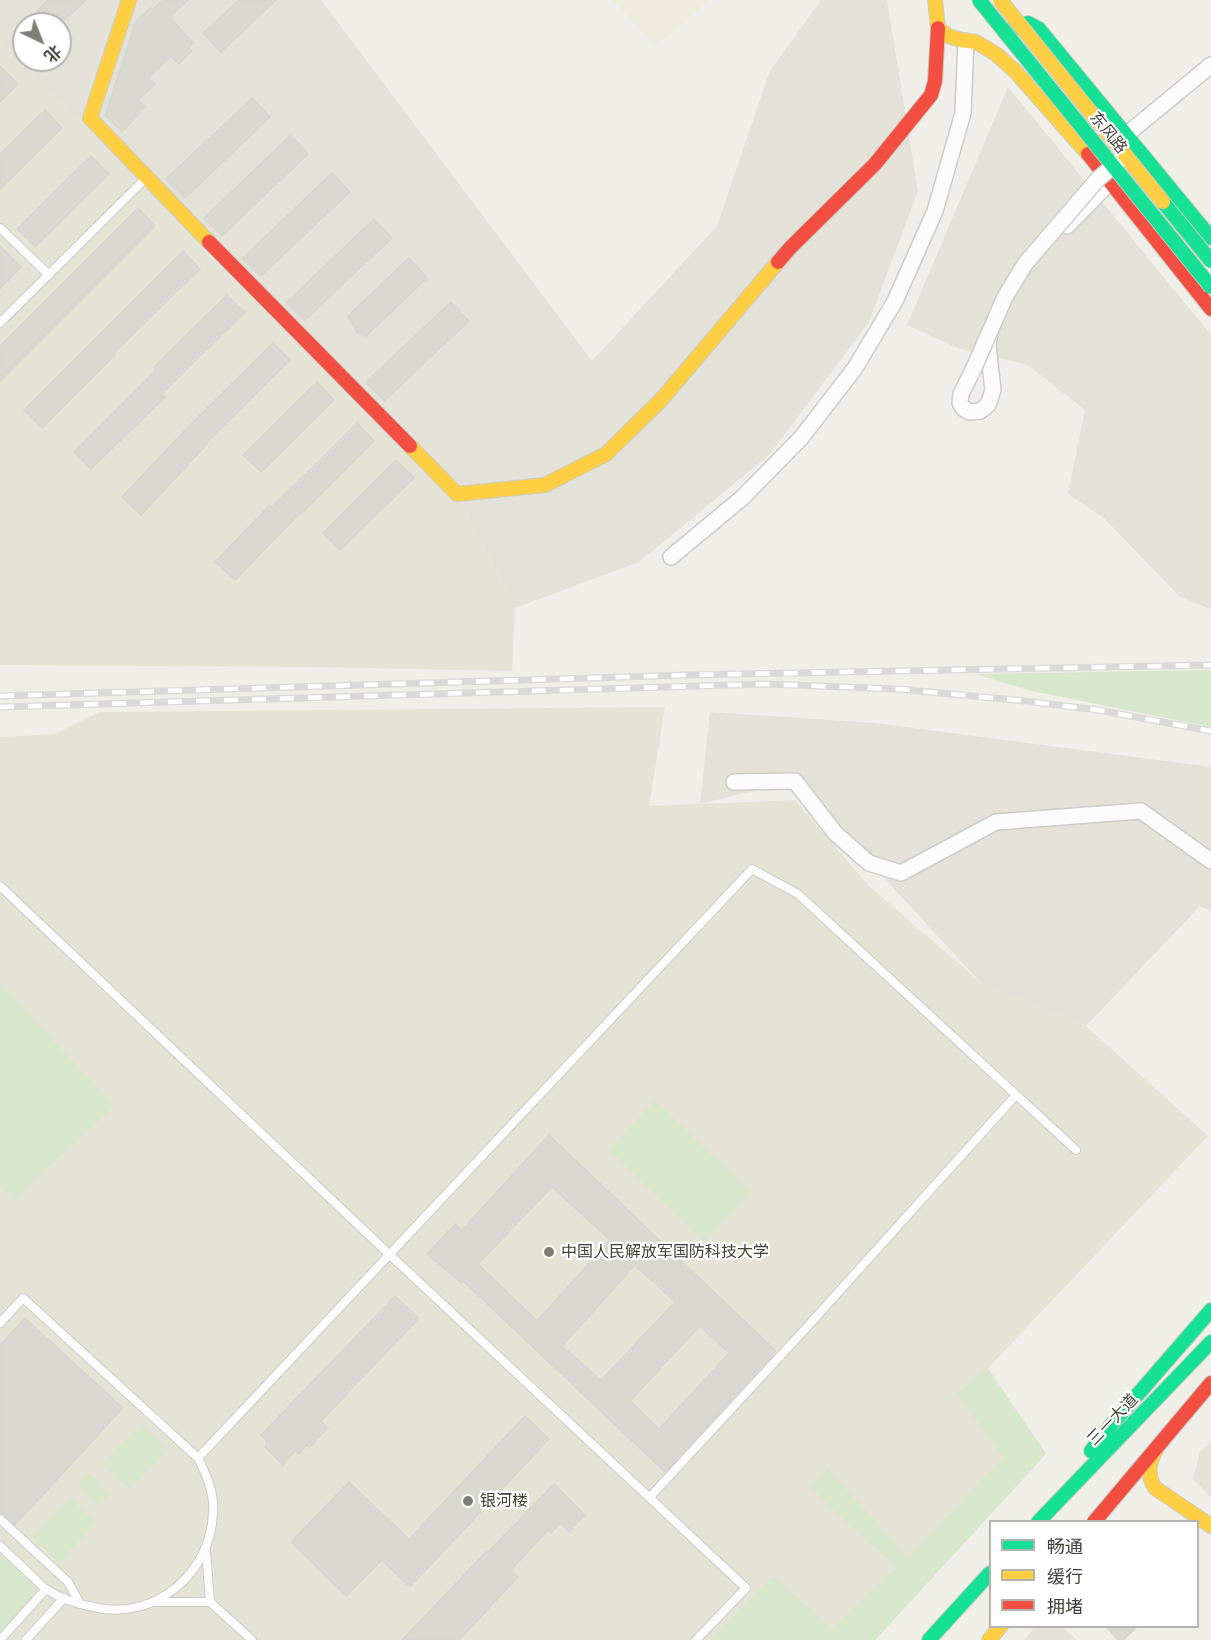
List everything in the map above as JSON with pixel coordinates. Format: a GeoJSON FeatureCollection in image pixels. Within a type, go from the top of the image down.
{"type":"FeatureCollection","features":[{"type":"Feature","properties":{"kind":"main road"},"geometry":{"type":"LineString","coordinates":[[129,0],[90,118],[146,178],[457,494],[545,485],[606,454],[661,400],[790,248],[882,154],[931,95],[935,81],[938,28],[935,0]]}},
{"type":"Feature","properties":{"kind":"main road","name":"东风路"},"geometry":{"type":"LineString","coordinates":[[979,0],[1112,173],[1211,287]]}},
{"type":"Feature","properties":{"kind":"main road","name":"东风路"},"geometry":{"type":"LineString","coordinates":[[1000,0],[1211,261]]}},
{"type":"Feature","properties":{"kind":"main road"},"geometry":{"type":"LineString","coordinates":[[971,42],[1028,24],[1039,29],[1211,238]]}},
{"type":"Feature","properties":{"kind":"main road"},"geometry":{"type":"LineString","coordinates":[[938,28],[948,36],[971,42],[996,54],[1015,71],[1093,160],[1112,173],[1211,309]]}},
{"type":"Feature","properties":{"kind":"main road"},"geometry":{"type":"LineString","coordinates":[[1038,1520],[1112,1424],[1211,1310]]}},
{"type":"Feature","properties":{"kind":"main road","name":"三一大道"},"geometry":{"type":"LineString","coordinates":[[1038,1520],[1211,1341]]}},
{"type":"Feature","properties":{"kind":"main road"},"geometry":{"type":"LineString","coordinates":[[1095,1520],[1211,1383]]}},
{"type":"Feature","properties":{"kind":"main road"},"geometry":{"type":"LineString","coordinates":[[1203,1413],[1154,1452],[1148,1472],[1155,1488],[1211,1526]]}},
{"type":"Feature","properties":{"kind":"main road"},"geometry":{"type":"LineString","coordinates":[[1107,1506],[1138,1492],[1150,1494],[1190,1520]]}},
{"type":"Feature","properties":{"kind":"main road"},"geometry":{"type":"LineString","coordinates":[[929,1640],[989,1574]]}},
{"type":"Feature","properties":{"kind":"main road"},"geometry":{"type":"LineString","coordinates":[[989,1640],[999,1628]]}},
{"type":"Feature","properties":{"kind":"street"},"geometry":{"type":"LineString","coordinates":[[670,557],[742,498],[801,438],[855,368],[896,301],[935,211],[963,113],[971,42]]}},
{"type":"Feature","properties":{"kind":"street"},"geometry":{"type":"LineString","coordinates":[[1093,160],[1127,135],[1148,115],[1211,65]]}},
{"type":"Feature","properties":{"kind":"street"},"geometry":{"type":"LineString","coordinates":[[1008,292],[973,370],[961,394],[960,403],[969,412],[980,411],[988,405],[993,390],[988,345],[991,323],[998,307],[1031,257],[1098,179],[1112,173],[1125,156]]}},
{"type":"Feature","properties":{"kind":"street"},"geometry":{"type":"LineString","coordinates":[[734,782],[795,781],[835,833],[869,863],[901,873],[996,822],[1141,812],[1211,861]]}},
{"type":"Feature","properties":{"kind":"lane"},"geometry":{"type":"LineString","coordinates":[[0,323],[146,178]]}},
{"type":"Feature","properties":{"kind":"lane"},"geometry":{"type":"LineString","coordinates":[[0,228],[49,274]]}},
{"type":"Feature","properties":{"kind":"lane"},"geometry":{"type":"LineString","coordinates":[[198,1458],[752,869],[798,894],[1076,1150]]}},
{"type":"Feature","properties":{"kind":"lane"},"geometry":{"type":"LineString","coordinates":[[0,886],[746,1588],[696,1640]]}},
{"type":"Feature","properties":{"kind":"lane"},"geometry":{"type":"LineString","coordinates":[[650,1497],[1016,1095]]}},
{"type":"Feature","properties":{"kind":"lane"},"geometry":{"type":"LineString","coordinates":[[0,1323],[23,1298],[198,1458],[207,1475],[214,1512],[212,1531],[197,1566],[170,1593],[136,1608],[98,1609],[64,1598],[46,1589],[0,1546]]}},
{"type":"Feature","properties":{"kind":"lane"},"geometry":{"type":"LineString","coordinates":[[0,1519],[68,1582],[80,1604]]}},
{"type":"Feature","properties":{"kind":"lane"},"geometry":{"type":"LineString","coordinates":[[206,1549],[210,1602]]}},
{"type":"Feature","properties":{"kind":"lane"},"geometry":{"type":"LineString","coordinates":[[0,1640],[46,1589]]}},
{"type":"Feature","properties":{"kind":"lane"},"geometry":{"type":"LineString","coordinates":[[26,1640],[64,1598]]}},
{"type":"Feature","properties":{"kind":"lane"},"geometry":{"type":"LineString","coordinates":[[154,1602],[210,1602],[252,1640]]}},
{"type":"Feature","properties":{"kind":"shaded area"},"geometry":{"type":"Polygon","coordinates":[[[0,0],[321,0],[592,361],[717,226],[770,71],[821,0],[887,0],[918,191],[869,322],[770,454],[639,562],[515,608],[457,494],[28,72],[72,72],[72,12],[12,12],[12,56],[0,39],[0,0]]]}},
{"type":"Feature","properties":{"kind":"shaded area"},"geometry":{"type":"Polygon","coordinates":[[[613,0],[709,0],[655,47],[613,0]]]}},
{"type":"Feature","properties":{"kind":"shaded area"},"geometry":{"type":"Polygon","coordinates":[[[0,39],[12,55],[12,72],[30,72],[146,178],[457,494],[515,608],[512,671],[0,665],[0,39]]]}},
{"type":"Feature","properties":{"kind":"shaded area"},"geometry":{"type":"Polygon","coordinates":[[[1008,87],[1211,335],[1211,609],[1180,597],[1104,518],[1068,494],[1085,410],[1028,365],[960,349],[907,325],[1008,87]]]}},
{"type":"Feature","properties":{"kind":"shaded area","name":"中国人民解放军国防科技大学"},"geometry":{"type":"Polygon","coordinates":[[[665,707],[649,806],[795,800],[869,886],[981,983],[1086,1026],[1208,1136],[988,1368],[1046,1454],[875,1640],[0,1640],[0,737],[54,734],[99,712],[665,707]]]}},
{"type":"Feature","properties":{"kind":"shaded area"},"geometry":{"type":"Polygon","coordinates":[[[710,712],[875,723],[1211,767],[1211,911],[1200,906],[1086,1026],[981,983],[795,781],[700,804],[710,712]]]}},
{"type":"Feature","properties":{"kind":"shaded area"},"geometry":{"type":"Polygon","coordinates":[[[1211,1442],[1211,1497],[1193,1479],[1200,1452],[1211,1442]]]}},
{"type":"Feature","properties":{"kind":"shaded area"},"geometry":{"type":"Polygon","coordinates":[[[1034,1628],[1063,1628],[1077,1640],[1024,1640],[1034,1628]]]}},
{"type":"Feature","properties":{"kind":"green space"},"geometry":{"type":"Polygon","coordinates":[[[1211,670],[1211,727],[1027,690],[976,674],[1211,670]]]}},
{"type":"Feature","properties":{"kind":"green space"},"geometry":{"type":"Polygon","coordinates":[[[0,983],[114,1106],[13,1200],[0,1186],[0,983]]]}},
{"type":"Feature","properties":{"kind":"green space"},"geometry":{"type":"Polygon","coordinates":[[[655,1101],[751,1192],[704,1241],[609,1150],[655,1101]]]}},
{"type":"Feature","properties":{"kind":"green space"},"geometry":{"type":"Polygon","coordinates":[[[988,1369],[1046,1454],[875,1640],[711,1640],[773,1576],[832,1629],[897,1567],[830,1507],[811,1486],[828,1469],[908,1558],[1003,1458],[957,1393],[988,1369]]]}},
{"type":"Feature","properties":{"kind":"green space"},"geometry":{"type":"Polygon","coordinates":[[[141,1424],[168,1450],[129,1489],[103,1464],[141,1424]]]}},
{"type":"Feature","properties":{"kind":"green space"},"geometry":{"type":"Polygon","coordinates":[[[89,1473],[110,1493],[99,1505],[78,1484],[89,1473]]]}},
{"type":"Feature","properties":{"kind":"green space"},"geometry":{"type":"Polygon","coordinates":[[[69,1498],[96,1522],[59,1563],[32,1538],[69,1498]]]}},
{"type":"Feature","properties":{"kind":"green space"},"geometry":{"type":"Polygon","coordinates":[[[0,1553],[32,1583],[38,1592],[0,1633],[0,1553]]]}},
{"type":"Feature","properties":{"kind":"building"},"geometry":{"type":"Polygon","coordinates":[[[48,0],[86,0],[72,13],[36,12],[48,0]]]}},
{"type":"Feature","properties":{"kind":"building"},"geometry":{"type":"Polygon","coordinates":[[[163,0],[188,0],[170,17],[193,43],[189,48],[192,51],[179,64],[171,56],[149,78],[155,84],[138,100],[145,107],[122,132],[105,115],[136,21],[163,0]]]}},
{"type":"Feature","properties":{"kind":"building"},"geometry":{"type":"Polygon","coordinates":[[[239,0],[276,0],[221,52],[203,33],[239,0]]]}},
{"type":"Feature","properties":{"kind":"building"},"geometry":{"type":"Polygon","coordinates":[[[0,66],[18,84],[0,102],[0,66]]]}},
{"type":"Feature","properties":{"kind":"building"},"geometry":{"type":"Polygon","coordinates":[[[252,98],[270,117],[185,198],[166,179],[252,98]]]}},
{"type":"Feature","properties":{"kind":"building"},"geometry":{"type":"Polygon","coordinates":[[[45,110],[62,128],[0,189],[0,154],[45,110]]]}},
{"type":"Feature","properties":{"kind":"building"},"geometry":{"type":"Polygon","coordinates":[[[291,135],[308,154],[222,236],[204,218],[291,135]]]}},
{"type":"Feature","properties":{"kind":"building"},"geometry":{"type":"Polygon","coordinates":[[[91,156],[109,174],[35,247],[17,229],[91,156]]]}},
{"type":"Feature","properties":{"kind":"building"},"geometry":{"type":"Polygon","coordinates":[[[332,173],[350,192],[261,276],[243,258],[332,173]]]}},
{"type":"Feature","properties":{"kind":"building"},"geometry":{"type":"Polygon","coordinates":[[[138,208],[155,226],[0,381],[0,346],[138,208]]]}},
{"type":"Feature","properties":{"kind":"building"},"geometry":{"type":"Polygon","coordinates":[[[374,219],[392,238],[305,320],[287,302],[374,219]]]}},
{"type":"Feature","properties":{"kind":"building"},"geometry":{"type":"Polygon","coordinates":[[[0,246],[21,267],[0,289],[0,246]]]}},
{"type":"Feature","properties":{"kind":"building"},"geometry":{"type":"Polygon","coordinates":[[[183,251],[200,269],[42,428],[24,410],[183,251]]]}},
{"type":"Feature","properties":{"kind":"building"},"geometry":{"type":"Polygon","coordinates":[[[409,258],[427,278],[366,336],[357,333],[348,316],[409,258]]]}},
{"type":"Feature","properties":{"kind":"building"},"geometry":{"type":"Polygon","coordinates":[[[227,295],[245,312],[162,394],[165,397],[91,469],[74,452],[156,370],[154,367],[227,295]]]}},
{"type":"Feature","properties":{"kind":"building"},"geometry":{"type":"Polygon","coordinates":[[[451,302],[469,321],[384,401],[366,382],[451,302]]]}},
{"type":"Feature","properties":{"kind":"building"},"geometry":{"type":"Polygon","coordinates":[[[273,343],[290,360],[206,443],[141,515],[122,497],[189,426],[273,343]]]}},
{"type":"Feature","properties":{"kind":"building"},"geometry":{"type":"Polygon","coordinates":[[[317,382],[334,400],[261,472],[243,455],[317,382]]]}},
{"type":"Feature","properties":{"kind":"building"},"geometry":{"type":"Polygon","coordinates":[[[357,423],[374,441],[235,580],[215,562],[270,505],[272,507],[357,423]]]}},
{"type":"Feature","properties":{"kind":"building"},"geometry":{"type":"Polygon","coordinates":[[[396,460],[414,478],[340,550],[323,533],[396,460]]]}},
{"type":"Feature","properties":{"kind":"building"},"geometry":{"type":"Polygon","coordinates":[[[549,1135],[776,1351],[665,1472],[463,1281],[461,1283],[427,1254],[455,1224],[462,1230],[549,1135]],[[552,1187],[478,1264],[537,1321],[610,1240],[552,1187]],[[635,1265],[562,1346],[601,1380],[675,1302],[635,1265]],[[700,1326],[630,1401],[659,1429],[729,1353],[700,1326]]]}},
{"type":"Feature","properties":{"kind":"building"},"geometry":{"type":"Polygon","coordinates":[[[395,1296],[419,1318],[321,1421],[328,1428],[309,1448],[307,1445],[299,1454],[295,1451],[283,1465],[265,1447],[267,1442],[261,1435],[395,1296]]]}},
{"type":"Feature","properties":{"kind":"building"},"geometry":{"type":"Polygon","coordinates":[[[25,1318],[123,1408],[15,1525],[0,1513],[0,1345],[25,1318]]]}},
{"type":"Feature","properties":{"kind":"building"},"geometry":{"type":"Polygon","coordinates":[[[525,1416],[549,1439],[410,1587],[382,1560],[346,1596],[291,1542],[349,1482],[409,1539],[525,1416]]]}},
{"type":"Feature","properties":{"kind":"building"},"geometry":{"type":"Polygon","coordinates":[[[554,1484],[585,1515],[569,1532],[560,1523],[551,1533],[548,1530],[511,1570],[518,1577],[459,1640],[402,1640],[486,1552],[554,1484]]]}},
{"type":"Feature","properties":{"kind":"building"},"geometry":{"type":"Polygon","coordinates":[[[1108,1628],[1136,1628],[1123,1640],[1118,1640],[1108,1628]]]}},
{"type":"Feature","properties":{"kind":"railway"},"geometry":{"type":"LineString","coordinates":[[0,696],[687,675],[1211,665]]}},
{"type":"Feature","properties":{"kind":"railway"},"geometry":{"type":"LineString","coordinates":[[0,707],[765,684],[898,689],[1025,701],[1098,710],[1211,731]]}},
{"type":"Feature","properties":{"kind":"traffic: fast"},"geometry":{"type":"LineString","coordinates":[[979,0],[1211,287]]}},
{"type":"Feature","properties":{"kind":"traffic: fast"},"geometry":{"type":"LineString","coordinates":[[1009,31],[1028,23],[1039,29],[1211,238]]}},
{"type":"Feature","properties":{"kind":"traffic: fast"},"geometry":{"type":"LineString","coordinates":[[1163,202],[1211,261]]}},
{"type":"Feature","properties":{"kind":"traffic: fast"},"geometry":{"type":"LineString","coordinates":[[1091,1451],[1211,1310]]}},
{"type":"Feature","properties":{"kind":"traffic: fast"},"geometry":{"type":"LineString","coordinates":[[1040,1520],[1211,1342]]}},
{"type":"Feature","properties":{"kind":"traffic: fast"},"geometry":{"type":"LineString","coordinates":[[929,1640],[989,1574]]}},
{"type":"Feature","properties":{"kind":"traffic: slow"},"geometry":{"type":"LineString","coordinates":[[129,0],[90,118],[209,242]]}},
{"type":"Feature","properties":{"kind":"traffic: slow"},"geometry":{"type":"LineString","coordinates":[[935,0],[938,28],[948,36],[976,42],[996,54],[1015,71],[1088,154]]}},
{"type":"Feature","properties":{"kind":"traffic: slow"},"geometry":{"type":"LineString","coordinates":[[1000,0],[1163,202]]}},
{"type":"Feature","properties":{"kind":"traffic: slow"},"geometry":{"type":"LineString","coordinates":[[410,446],[457,494],[545,485],[606,454],[661,400],[778,262]]}},
{"type":"Feature","properties":{"kind":"traffic: slow"},"geometry":{"type":"LineString","coordinates":[[1156,1450],[1150,1469],[1155,1488],[1211,1526]]}},
{"type":"Feature","properties":{"kind":"traffic: slow"},"geometry":{"type":"LineString","coordinates":[[989,1640],[999,1628]]}},
{"type":"Feature","properties":{"kind":"traffic: jam"},"geometry":{"type":"LineString","coordinates":[[778,262],[875,164],[931,95],[935,81],[938,28]]}},
{"type":"Feature","properties":{"kind":"traffic: jam"},"geometry":{"type":"LineString","coordinates":[[1088,154],[1211,309]]}},
{"type":"Feature","properties":{"kind":"traffic: jam"},"geometry":{"type":"LineString","coordinates":[[209,242],[410,446]]}},
{"type":"Feature","properties":{"kind":"traffic: jam"},"geometry":{"type":"LineString","coordinates":[[1096,1520],[1211,1383]]}},
{"type":"Feature","properties":{"kind":"place","name":"中国人民解放军国防科技大学"},"geometry":{"type":"Point","coordinates":[549,1252]}},
{"type":"Feature","properties":{"kind":"place","name":"银河楼"},"geometry":{"type":"Point","coordinates":[468,1501]}}]}
